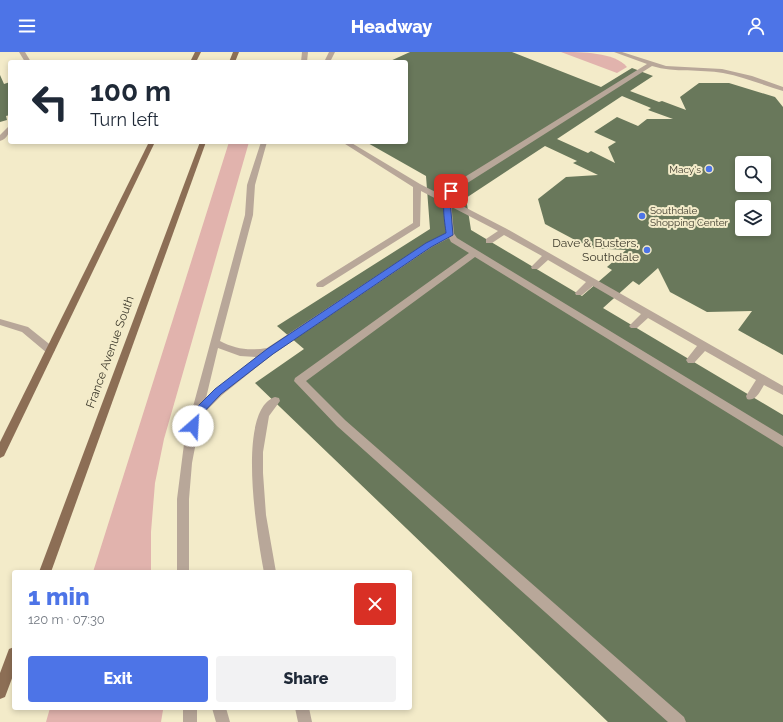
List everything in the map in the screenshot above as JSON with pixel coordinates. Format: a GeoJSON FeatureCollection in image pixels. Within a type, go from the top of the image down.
{"type":"FeatureCollection","features":[{"type":"Feature","properties":{"kind":"main road"},"geometry":{"type":"LineString","coordinates":[[0,453],[151,144]]}},
{"type":"Feature","properties":{"kind":"main road","name":"France Avenue South"},"geometry":{"type":"LineString","coordinates":[[46,570],[202,144]]}},
{"type":"Feature","properties":{"kind":"main road"},"geometry":{"type":"LineString","coordinates":[[0,692],[12,659]]}},
{"type":"Feature","properties":{"kind":"lane"},"geometry":{"type":"LineString","coordinates":[[617,52],[651,64],[676,70],[722,71],[750,78],[783,89]]}},
{"type":"Feature","properties":{"kind":"lane"},"geometry":{"type":"LineString","coordinates":[[651,64],[458,185],[451,191],[447,200],[450,234],[454,240],[783,442]]}},
{"type":"Feature","properties":{"kind":"lane"},"geometry":{"type":"LineString","coordinates":[[0,139],[8,129]]}},
{"type":"Feature","properties":{"kind":"lane"},"geometry":{"type":"LineString","coordinates":[[183,570],[180,533],[185,462],[196,414],[249,215],[251,185],[263,144]]}},
{"type":"Feature","properties":{"kind":"lane"},"geometry":{"type":"LineString","coordinates":[[348,144],[417,186],[504,231],[783,392]]}},
{"type":"Feature","properties":{"kind":"lane"},"geometry":{"type":"LineString","coordinates":[[320,285],[417,224],[417,186]]}},
{"type":"Feature","properties":{"kind":"lane"},"geometry":{"type":"LineString","coordinates":[[490,241],[504,231]]}},
{"type":"Feature","properties":{"kind":"lane"},"geometry":{"type":"LineString","coordinates":[[196,414],[218,392],[270,351],[429,245],[450,234]]}},
{"type":"Feature","properties":{"kind":"lane"},"geometry":{"type":"LineString","coordinates":[[475,253],[299,381],[347,427],[679,722]]}},
{"type":"Feature","properties":{"kind":"lane"},"geometry":{"type":"LineString","coordinates":[[535,267],[547,256]]}},
{"type":"Feature","properties":{"kind":"lane"},"geometry":{"type":"LineString","coordinates":[[579,293],[592,282]]}},
{"type":"Feature","properties":{"kind":"lane"},"geometry":{"type":"LineString","coordinates":[[634,326],[646,313]]}},
{"type":"Feature","properties":{"kind":"lane"},"geometry":{"type":"LineString","coordinates":[[0,322],[25,329],[50,350]]}},
{"type":"Feature","properties":{"kind":"lane"},"geometry":{"type":"LineString","coordinates":[[215,342],[227,350],[237,353],[254,354],[270,351]]}},
{"type":"Feature","properties":{"kind":"lane"},"geometry":{"type":"LineString","coordinates":[[691,360],[703,346]]}},
{"type":"Feature","properties":{"kind":"lane"},"geometry":{"type":"LineString","coordinates":[[751,396],[762,380]]}},
{"type":"Feature","properties":{"kind":"lane"},"geometry":{"type":"LineString","coordinates":[[270,570],[260,514],[258,449],[265,415],[275,401]]}},
{"type":"Feature","properties":{"kind":"lane"},"geometry":{"type":"LineString","coordinates":[[190,710],[190,722]]}},
{"type":"Feature","properties":{"kind":"lane"},"geometry":{"type":"LineString","coordinates":[[219,710],[223,722]]}},
{"type":"Feature","properties":{"kind":"lane"},"geometry":{"type":"LineString","coordinates":[[302,710],[305,722]]}},
{"type":"Feature","properties":{"kind":"shaded area"},"geometry":{"type":"Polygon","coordinates":[[[561,52],[588,53],[606,56],[614,58],[627,67],[617,73],[561,52]]]}},
{"type":"Feature","properties":{"kind":"shaded area"},"geometry":{"type":"Polygon","coordinates":[[[228,144],[248,144],[164,439],[155,483],[151,532],[151,570],[94,570],[228,144]]]}},
{"type":"Feature","properties":{"kind":"shaded area"},"geometry":{"type":"Polygon","coordinates":[[[49,710],[163,710],[161,722],[46,722],[49,710]]]}},
{"type":"Feature","properties":{"kind":"building"},"geometry":{"type":"Polygon","coordinates":[[[410,52],[512,52],[601,87],[632,68],[653,76],[630,91],[686,110],[680,97],[699,83],[729,83],[775,97],[783,107],[783,355],[738,330],[752,311],[707,312],[670,292],[658,268],[639,285],[633,281],[603,308],[783,415],[783,722],[608,722],[255,383],[304,349],[277,326],[430,229],[426,176],[370,144],[408,144],[408,60],[392,60],[410,52]],[[622,96],[557,139],[588,153],[591,151],[615,163],[608,147],[616,142],[594,132],[617,117],[638,126],[647,119],[673,119],[648,110],[651,108],[622,96]],[[545,146],[466,198],[471,230],[582,296],[612,270],[607,267],[626,250],[590,248],[545,224],[538,199],[566,177],[598,175],[573,163],[577,161],[545,146]]]}},
{"type":"Feature","properties":{"kind":"building"},"geometry":{"type":"Polygon","coordinates":[[[0,75],[4,84],[8,83],[8,116],[6,116],[7,120],[0,122],[0,75]]]}},
{"type":"Feature","properties":{"kind":"place","name":"Macy's"},"geometry":{"type":"Point","coordinates":[709,169]}},
{"type":"Feature","properties":{"kind":"place","name":"Southdale Shopping Center"},"geometry":{"type":"Point","coordinates":[642,216]}},
{"type":"Feature","properties":{"kind":"place","name":"Dave & Busters, Southdale"},"geometry":{"type":"Point","coordinates":[647,250]}},
{"type":"Feature","properties":{"kind":"route"},"geometry":{"type":"LineString","coordinates":[[193,426],[196,414],[218,392],[270,351],[429,245],[450,234],[447,197],[451,191]]}}]}
